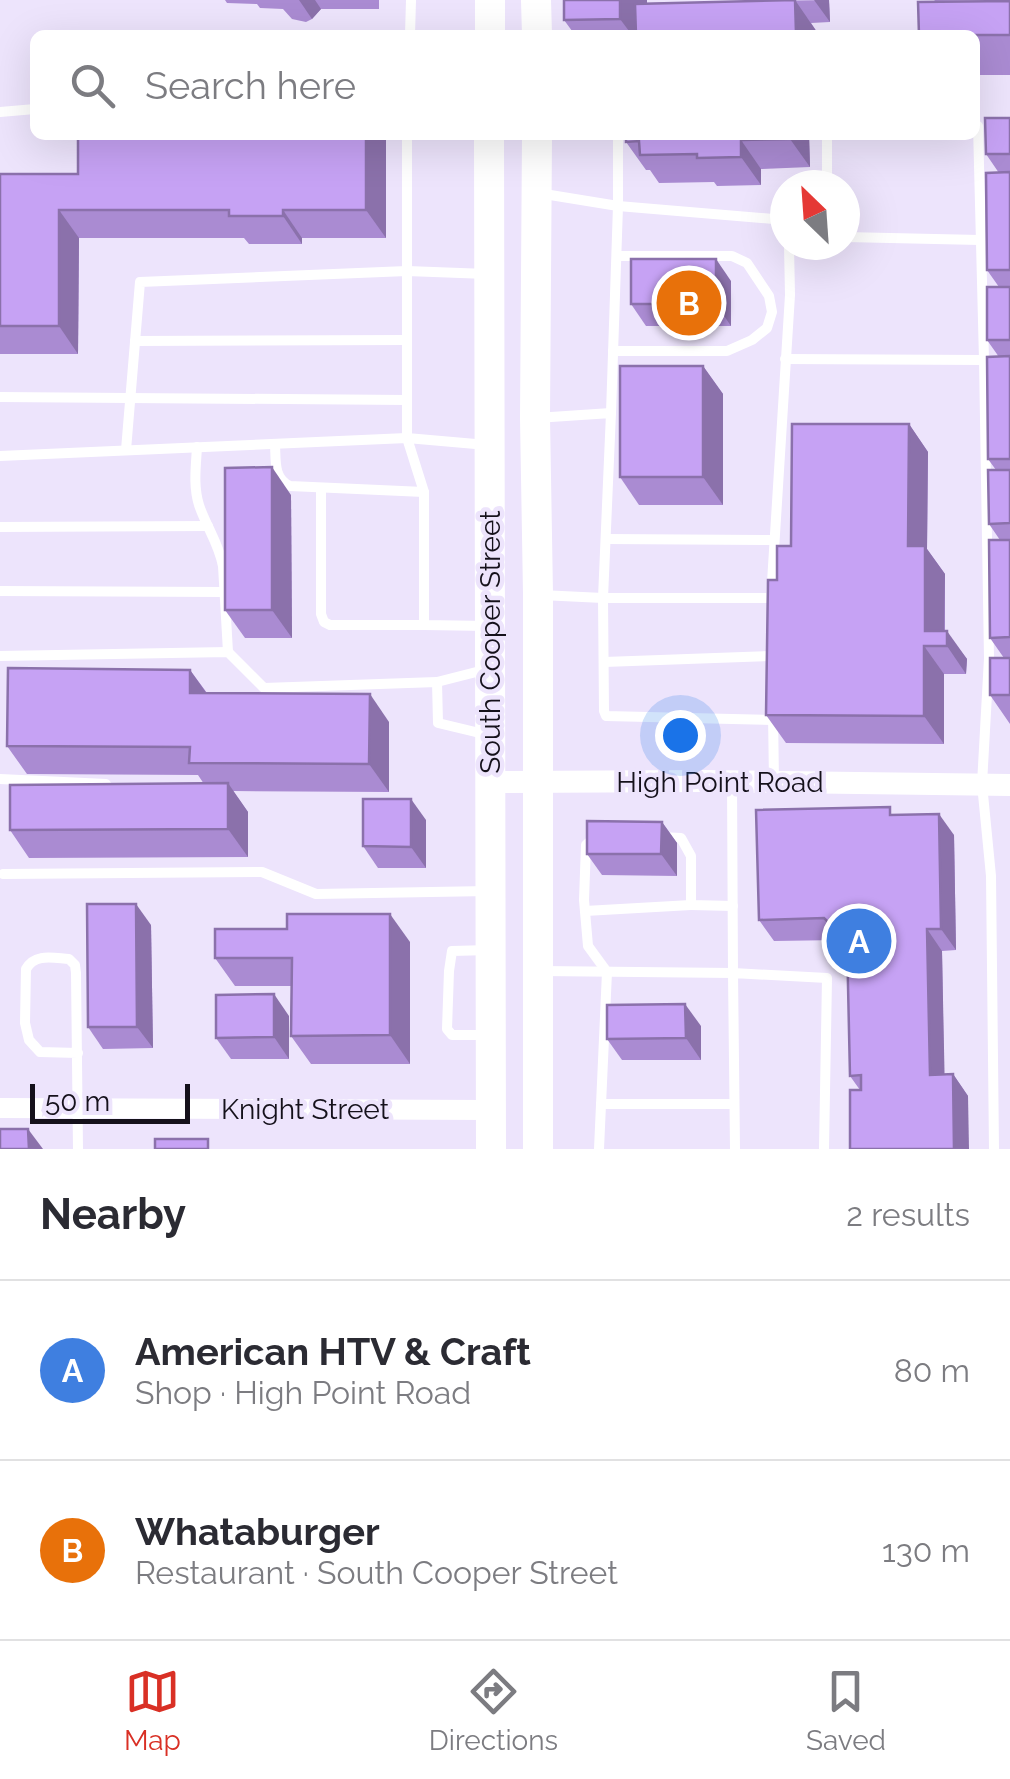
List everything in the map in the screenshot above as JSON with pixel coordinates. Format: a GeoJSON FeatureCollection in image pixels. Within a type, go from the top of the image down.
{"type":"FeatureCollection","features":[{"type":"Feature","properties":{"kind":"main road"},"geometry":{"type":"LineString","coordinates":[[536,0],[536,30]]}},
{"type":"Feature","properties":{"kind":"main road","name":"South Cooper Street"},"geometry":{"type":"LineString","coordinates":[[488,140],[491,1149]]}},
{"type":"Feature","properties":{"kind":"main road"},"geometry":{"type":"LineString","coordinates":[[516,140],[518,173],[537,193]]}},
{"type":"Feature","properties":{"kind":"main road","name":"South Cooper Street"},"geometry":{"type":"LineString","coordinates":[[537,140],[538,1149]]}},
{"type":"Feature","properties":{"kind":"main road"},"geometry":{"type":"LineString","coordinates":[[488,274],[504,282],[517,305],[524,405],[535,418]]}},
{"type":"Feature","properties":{"kind":"street","name":"High Point Road"},"geometry":{"type":"LineString","coordinates":[[490,782],[1010,785]]}},
{"type":"Feature","properties":{"kind":"street","name":"Knight Street"},"geometry":{"type":"LineString","coordinates":[[0,1108],[490,1110]]}},
{"type":"Feature","properties":{"kind":"lane"},"geometry":{"type":"LineString","coordinates":[[410,30],[412,0]]}},
{"type":"Feature","properties":{"kind":"lane"},"geometry":{"type":"LineString","coordinates":[[0,112],[30,109]]}},
{"type":"Feature","properties":{"kind":"lane"},"geometry":{"type":"LineString","coordinates":[[407,140],[406,438],[424,492],[424,625]]}},
{"type":"Feature","properties":{"kind":"lane"},"geometry":{"type":"LineString","coordinates":[[618,140],[604,712],[606,716],[773,720]]}},
{"type":"Feature","properties":{"kind":"lane"},"geometry":{"type":"LineString","coordinates":[[826,170],[827,140]]}},
{"type":"Feature","properties":{"kind":"lane"},"geometry":{"type":"LineString","coordinates":[[978,140],[990,658],[982,784],[992,876],[994,1149]]}},
{"type":"Feature","properties":{"kind":"lane"},"geometry":{"type":"LineString","coordinates":[[537,193],[618,206],[770,219]]}},
{"type":"Feature","properties":{"kind":"lane"},"geometry":{"type":"LineString","coordinates":[[860,237],[980,240]]}},
{"type":"Feature","properties":{"kind":"lane"},"geometry":{"type":"LineString","coordinates":[[613,350],[727,351],[767,328],[772,312],[762,282],[747,262],[732,256],[616,256]]}},
{"type":"Feature","properties":{"kind":"lane"},"geometry":{"type":"LineString","coordinates":[[772,618],[790,260]]}},
{"type":"Feature","properties":{"kind":"lane"},"geometry":{"type":"LineString","coordinates":[[126,450],[140,282],[407,271],[488,274]]}},
{"type":"Feature","properties":{"kind":"lane"},"geometry":{"type":"LineString","coordinates":[[135,341],[407,340]]}},
{"type":"Feature","properties":{"kind":"lane"},"geometry":{"type":"LineString","coordinates":[[785,360],[984,360]]}},
{"type":"Feature","properties":{"kind":"lane"},"geometry":{"type":"LineString","coordinates":[[0,397],[406,400]]}},
{"type":"Feature","properties":{"kind":"lane"},"geometry":{"type":"LineString","coordinates":[[535,418],[611,413]]}},
{"type":"Feature","properties":{"kind":"lane"},"geometry":{"type":"LineString","coordinates":[[0,458],[406,438],[489,446]]}},
{"type":"Feature","properties":{"kind":"lane"},"geometry":{"type":"LineString","coordinates":[[275,444],[277,473],[282,483],[290,486],[424,492]]}},
{"type":"Feature","properties":{"kind":"lane"},"geometry":{"type":"LineString","coordinates":[[197,447],[198,500],[220,554],[228,652],[264,688],[438,682],[489,668]]}},
{"type":"Feature","properties":{"kind":"lane"},"geometry":{"type":"LineString","coordinates":[[321,488],[324,622],[490,626]]}},
{"type":"Feature","properties":{"kind":"lane"},"geometry":{"type":"LineString","coordinates":[[0,527],[208,526]]}},
{"type":"Feature","properties":{"kind":"lane"},"geometry":{"type":"LineString","coordinates":[[606,539],[774,540]]}},
{"type":"Feature","properties":{"kind":"lane"},"geometry":{"type":"LineString","coordinates":[[0,590],[224,592]]}},
{"type":"Feature","properties":{"kind":"lane"},"geometry":{"type":"LineString","coordinates":[[538,594],[771,598]]}},
{"type":"Feature","properties":{"kind":"lane"},"geometry":{"type":"LineString","coordinates":[[772,637],[772,672]]}},
{"type":"Feature","properties":{"kind":"lane"},"geometry":{"type":"LineString","coordinates":[[0,656],[228,652]]}},
{"type":"Feature","properties":{"kind":"lane"},"geometry":{"type":"LineString","coordinates":[[604,662],[772,656]]}},
{"type":"Feature","properties":{"kind":"lane"},"geometry":{"type":"LineString","coordinates":[[438,682],[438,722],[490,736]]}},
{"type":"Feature","properties":{"kind":"lane"},"geometry":{"type":"LineString","coordinates":[[773,704],[774,782]]}},
{"type":"Feature","properties":{"kind":"lane"},"geometry":{"type":"LineString","coordinates":[[0,779],[106,784]]}},
{"type":"Feature","properties":{"kind":"lane"},"geometry":{"type":"LineString","coordinates":[[732,781],[735,1149]]}},
{"type":"Feature","properties":{"kind":"lane"},"geometry":{"type":"LineString","coordinates":[[599,1149],[607,972],[588,946],[586,845],[599,833],[616,834]]}},
{"type":"Feature","properties":{"kind":"lane"},"geometry":{"type":"LineString","coordinates":[[648,836],[681,838],[691,856],[690,905]]}},
{"type":"Feature","properties":{"kind":"lane"},"geometry":{"type":"LineString","coordinates":[[3,874],[262,872],[316,894],[490,892]]}},
{"type":"Feature","properties":{"kind":"lane"},"geometry":{"type":"LineString","coordinates":[[585,910],[733,906]]}},
{"type":"Feature","properties":{"kind":"lane"},"geometry":{"type":"LineString","coordinates":[[490,950],[452,951],[447,1029],[452,1034],[490,1036]]}},
{"type":"Feature","properties":{"kind":"lane"},"geometry":{"type":"LineString","coordinates":[[78,1053],[40,1052],[29,1040],[25,1022],[26,968],[37,958],[68,959],[75,964],[78,1053],[78,1149]]}},
{"type":"Feature","properties":{"kind":"lane"},"geometry":{"type":"LineString","coordinates":[[539,972],[734,973],[828,978],[824,1149]]}},
{"type":"Feature","properties":{"kind":"lane"},"geometry":{"type":"LineString","coordinates":[[601,1104],[733,1104]]}},
{"type":"Feature","properties":{"kind":"building"},"geometry":{"type":"Polygon","coordinates":[[[564,0],[620,0],[620,19],[564,20],[564,0]]]}},
{"type":"Feature","properties":{"kind":"building"},"geometry":{"type":"Polygon","coordinates":[[[795,0],[796,30],[636,30],[635,4],[795,0]]]}},
{"type":"Feature","properties":{"kind":"building"},"geometry":{"type":"Polygon","coordinates":[[[1010,1],[1010,35],[980,35],[980,30],[919,30],[918,2],[1010,1]]]}},
{"type":"Feature","properties":{"kind":"building"},"geometry":{"type":"Polygon","coordinates":[[[985,118],[1010,118],[1010,154],[986,154],[985,118]]]}},
{"type":"Feature","properties":{"kind":"building"},"geometry":{"type":"Polygon","coordinates":[[[78,140],[366,140],[366,210],[283,210],[283,216],[229,216],[229,210],[59,210],[59,326],[0,326],[0,174],[78,174],[78,140]]]}},
{"type":"Feature","properties":{"kind":"building"},"geometry":{"type":"Polygon","coordinates":[[[626,140],[741,140],[741,157],[640,155],[639,141],[626,140]]]}},
{"type":"Feature","properties":{"kind":"building"},"geometry":{"type":"Polygon","coordinates":[[[1010,172],[1010,270],[987,270],[986,173],[1010,172]]]}},
{"type":"Feature","properties":{"kind":"building"},"geometry":{"type":"Polygon","coordinates":[[[631,259],[716,259],[716,304],[631,304],[631,259]]]}},
{"type":"Feature","properties":{"kind":"building"},"geometry":{"type":"Polygon","coordinates":[[[987,287],[1010,287],[1010,340],[987,340],[987,287]]]}},
{"type":"Feature","properties":{"kind":"building"},"geometry":{"type":"Polygon","coordinates":[[[1010,356],[1010,459],[988,459],[987,357],[1010,356]]]}},
{"type":"Feature","properties":{"kind":"building"},"geometry":{"type":"Polygon","coordinates":[[[620,366],[703,366],[703,477],[620,477],[620,366]]]}},
{"type":"Feature","properties":{"kind":"building"},"geometry":{"type":"Polygon","coordinates":[[[792,424],[909,424],[908,546],[925,546],[925,631],[947,631],[947,646],[924,646],[924,716],[766,715],[768,580],[777,580],[777,546],[791,546],[792,424]]]}},
{"type":"Feature","properties":{"kind":"building"},"geometry":{"type":"Polygon","coordinates":[[[272,467],[272,610],[225,610],[225,468],[272,467]]]}},
{"type":"Feature","properties":{"kind":"building"},"geometry":{"type":"Polygon","coordinates":[[[988,470],[1010,470],[1010,523],[989,524],[988,470]]]}},
{"type":"Feature","properties":{"kind":"building"},"geometry":{"type":"Polygon","coordinates":[[[989,540],[1010,540],[1010,637],[990,638],[989,540]]]}},
{"type":"Feature","properties":{"kind":"building"},"geometry":{"type":"Polygon","coordinates":[[[990,658],[1010,658],[1010,695],[990,695],[990,658]]]}},
{"type":"Feature","properties":{"kind":"building"},"geometry":{"type":"Polygon","coordinates":[[[8,668],[190,670],[190,693],[370,694],[369,764],[189,763],[190,747],[7,746],[8,668]]]}},
{"type":"Feature","properties":{"kind":"building"},"geometry":{"type":"Polygon","coordinates":[[[228,783],[228,829],[10,830],[10,785],[228,783]]]}},
{"type":"Feature","properties":{"kind":"building"},"geometry":{"type":"Polygon","coordinates":[[[363,799],[411,799],[411,847],[363,846],[363,799]]]}},
{"type":"Feature","properties":{"kind":"building"},"geometry":{"type":"Polygon","coordinates":[[[890,807],[890,815],[939,814],[941,929],[927,929],[930,1075],[953,1074],[954,1149],[850,1149],[850,1090],[861,1090],[861,1075],[850,1076],[847,940],[824,918],[759,920],[756,810],[890,807]]]}},
{"type":"Feature","properties":{"kind":"building"},"geometry":{"type":"Polygon","coordinates":[[[587,821],[662,822],[661,854],[587,854],[587,821]]]}},
{"type":"Feature","properties":{"kind":"building"},"geometry":{"type":"Polygon","coordinates":[[[87,904],[136,904],[137,1027],[88,1027],[87,904]]]}},
{"type":"Feature","properties":{"kind":"building"},"geometry":{"type":"Polygon","coordinates":[[[287,914],[390,914],[390,1035],[291,1036],[292,958],[215,958],[215,929],[287,929],[287,914]]]}},
{"type":"Feature","properties":{"kind":"building"},"geometry":{"type":"Polygon","coordinates":[[[274,994],[274,1037],[216,1038],[216,995],[274,994]]]}},
{"type":"Feature","properties":{"kind":"building"},"geometry":{"type":"Polygon","coordinates":[[[685,1004],[686,1038],[607,1039],[607,1005],[685,1004]]]}},
{"type":"Feature","properties":{"kind":"building"},"geometry":{"type":"Polygon","coordinates":[[[0,1129],[28,1129],[29,1149],[0,1149],[0,1129]]]}},
{"type":"Feature","properties":{"kind":"building"},"geometry":{"type":"Polygon","coordinates":[[[155,1139],[208,1139],[208,1149],[155,1149],[155,1139]]]}},
{"type":"Feature","properties":{"kind":"place","name":"Whataburger"},"geometry":{"type":"Point","coordinates":[689,303]}},
{"type":"Feature","properties":{"kind":"place","name":"American HTV & Craft"},"geometry":{"type":"Point","coordinates":[859,941]}}]}
